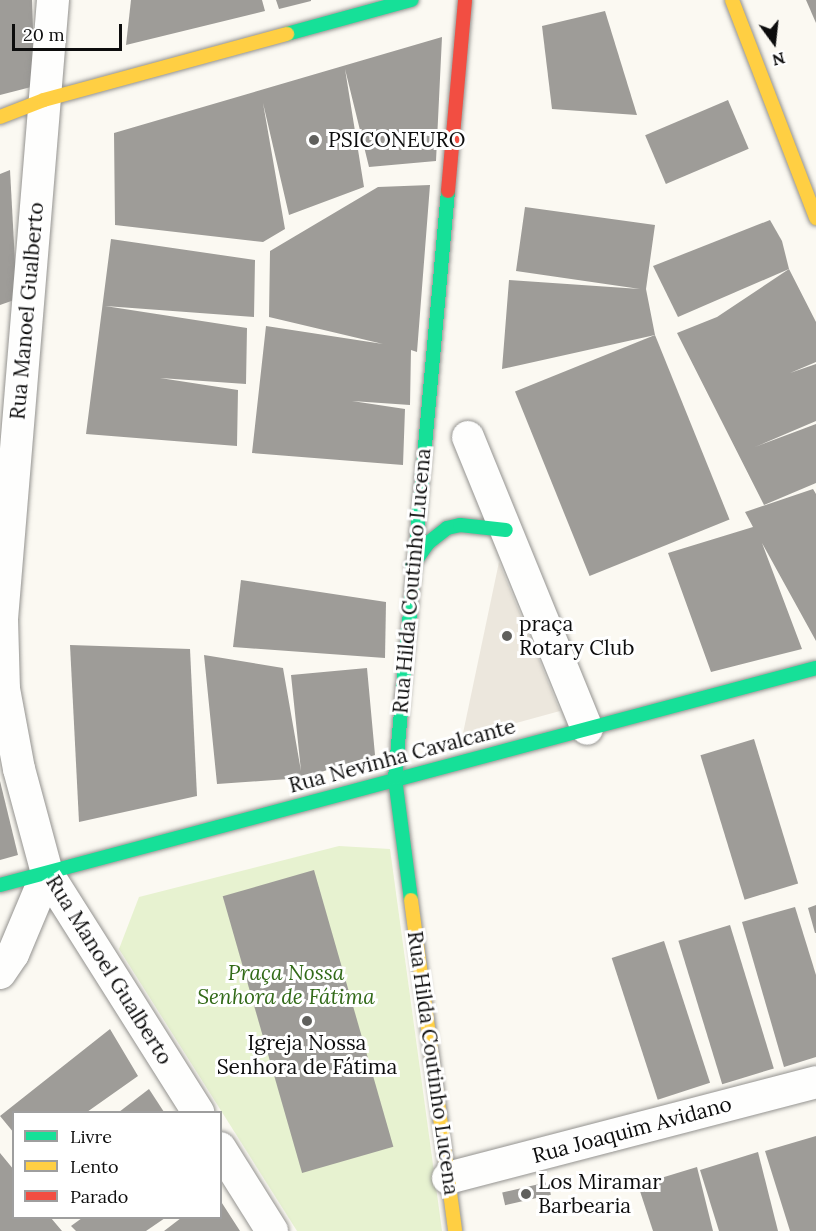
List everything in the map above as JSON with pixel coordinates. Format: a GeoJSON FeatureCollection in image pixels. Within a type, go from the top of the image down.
{"type":"FeatureCollection","features":[{"type":"Feature","properties":{"kind":"main road"},"geometry":{"type":"LineString","coordinates":[[0,117],[44,100],[411,0]]}},
{"type":"Feature","properties":{"kind":"main road","name":"Rua Hilda Coutinho Lucena"},"geometry":{"type":"LineString","coordinates":[[455,1231],[395,778],[412,566],[465,0]]}},
{"type":"Feature","properties":{"kind":"main road"},"geometry":{"type":"LineString","coordinates":[[732,0],[816,218]]}},
{"type":"Feature","properties":{"kind":"main road"},"geometry":{"type":"LineString","coordinates":[[412,566],[428,543],[447,528],[460,525],[506,530]]}},
{"type":"Feature","properties":{"kind":"main road","name":"Rua Nevinha Cavalcante"},"geometry":{"type":"LineString","coordinates":[[0,885],[395,778],[816,668]]}},
{"type":"Feature","properties":{"kind":"street","name":"Rua Manoel Gualberto"},"geometry":{"type":"LineString","coordinates":[[53,0],[3,619],[3,689],[19,769],[47,873],[197,1111]]}},
{"type":"Feature","properties":{"kind":"street"},"geometry":{"type":"LineString","coordinates":[[468,437],[587,729]]}},
{"type":"Feature","properties":{"kind":"street"},"geometry":{"type":"LineString","coordinates":[[0,973],[13,954],[47,873]]}},
{"type":"Feature","properties":{"kind":"street","name":"Rua Joaquim Avidano"},"geometry":{"type":"LineString","coordinates":[[448,1178],[816,1082]]}},
{"type":"Feature","properties":{"kind":"street"},"geometry":{"type":"LineString","coordinates":[[222,1151],[272,1231]]}},
{"type":"Feature","properties":{"kind":"green space","name":"Praça Nossa Senhora de Fátima"},"geometry":{"type":"Polygon","coordinates":[[[339,846],[390,849],[442,1231],[297,1231],[119,949],[139,897],[339,846]]]}},
{"type":"Feature","properties":{"kind":"shaded area","name":"praça Rotary Club"},"geometry":{"type":"Polygon","coordinates":[[[499,562],[560,711],[462,738],[499,562]]]}},
{"type":"Feature","properties":{"kind":"building"},"geometry":{"type":"Polygon","coordinates":[[[0,0],[32,0],[35,86],[0,95],[0,0]]]}},
{"type":"Feature","properties":{"kind":"building"},"geometry":{"type":"Polygon","coordinates":[[[131,0],[262,0],[265,11],[126,45],[131,0]]]}},
{"type":"Feature","properties":{"kind":"building"},"geometry":{"type":"Polygon","coordinates":[[[276,0],[311,0],[311,1],[279,9],[276,0]]]}},
{"type":"Feature","properties":{"kind":"building"},"geometry":{"type":"Polygon","coordinates":[[[806,0],[816,0],[816,23],[806,0]]]}},
{"type":"Feature","properties":{"kind":"building"},"geometry":{"type":"Polygon","coordinates":[[[605,11],[637,115],[552,109],[542,26],[605,11]]]}},
{"type":"Feature","properties":{"kind":"building"},"geometry":{"type":"Polygon","coordinates":[[[442,37],[436,161],[369,167],[345,69],[364,187],[289,215],[263,103],[285,229],[263,242],[115,225],[114,133],[442,37]]]}},
{"type":"Feature","properties":{"kind":"building"},"geometry":{"type":"Polygon","coordinates":[[[728,100],[749,149],[666,184],[645,135],[728,100]]]}},
{"type":"Feature","properties":{"kind":"building"},"geometry":{"type":"Polygon","coordinates":[[[10,170],[17,299],[0,305],[0,174],[10,170]]]}},
{"type":"Feature","properties":{"kind":"building"},"geometry":{"type":"Polygon","coordinates":[[[430,185],[417,352],[411,350],[410,405],[352,401],[405,409],[403,465],[252,453],[266,326],[383,344],[269,317],[270,251],[378,187],[430,185]]]}},
{"type":"Feature","properties":{"kind":"building"},"geometry":{"type":"Polygon","coordinates":[[[525,207],[655,225],[646,289],[655,335],[502,369],[509,280],[640,289],[516,271],[525,207]]]}},
{"type":"Feature","properties":{"kind":"building"},"geometry":{"type":"Polygon","coordinates":[[[770,220],[782,241],[789,269],[678,317],[653,266],[770,220]]]}},
{"type":"Feature","properties":{"kind":"building"},"geometry":{"type":"Polygon","coordinates":[[[111,239],[255,260],[254,317],[105,306],[247,328],[246,384],[160,378],[238,390],[237,446],[86,434],[111,239]]]}},
{"type":"Feature","properties":{"kind":"building"},"geometry":{"type":"Polygon","coordinates":[[[789,269],[816,322],[816,362],[790,373],[816,364],[816,421],[755,447],[816,424],[816,483],[764,505],[677,333],[717,317],[789,269]]]}},
{"type":"Feature","properties":{"kind":"building"},"geometry":{"type":"Polygon","coordinates":[[[655,335],[730,520],[590,576],[515,392],[655,335]]]}},
{"type":"Feature","properties":{"kind":"building"},"geometry":{"type":"Polygon","coordinates":[[[813,489],[816,494],[816,641],[762,543],[802,649],[711,672],[668,553],[753,527],[745,512],[813,489]]]}},
{"type":"Feature","properties":{"kind":"building"},"geometry":{"type":"Polygon","coordinates":[[[241,580],[386,602],[385,658],[233,647],[241,580]]]}},
{"type":"Feature","properties":{"kind":"building"},"geometry":{"type":"Polygon","coordinates":[[[70,645],[190,649],[197,796],[79,822],[70,645]]]}},
{"type":"Feature","properties":{"kind":"building"},"geometry":{"type":"Polygon","coordinates":[[[204,655],[283,668],[301,771],[291,675],[367,668],[375,755],[302,778],[217,784],[204,655]]]}},
{"type":"Feature","properties":{"kind":"building"},"geometry":{"type":"Polygon","coordinates":[[[754,739],[798,883],[745,900],[700,755],[754,739]]]}},
{"type":"Feature","properties":{"kind":"building"},"geometry":{"type":"Polygon","coordinates":[[[0,781],[18,855],[0,860],[0,781]]]}},
{"type":"Feature","properties":{"kind":"building","name":"Igreja Nossa Senhora de Fátima"},"geometry":{"type":"Polygon","coordinates":[[[314,870],[393,1147],[302,1173],[223,896],[314,870]]]}},
{"type":"Feature","properties":{"kind":"building"},"geometry":{"type":"Polygon","coordinates":[[[816,905],[816,933],[815,933],[808,908],[816,905]]]}},
{"type":"Feature","properties":{"kind":"building"},"geometry":{"type":"Polygon","coordinates":[[[795,907],[816,975],[816,1057],[784,1067],[742,922],[795,907]]]}},
{"type":"Feature","properties":{"kind":"building"},"geometry":{"type":"Polygon","coordinates":[[[730,925],[774,1068],[722,1084],[678,941],[730,925]]]}},
{"type":"Feature","properties":{"kind":"building"},"geometry":{"type":"Polygon","coordinates":[[[664,941],[710,1083],[658,1100],[612,958],[664,941]]]}},
{"type":"Feature","properties":{"kind":"building"},"geometry":{"type":"Polygon","coordinates":[[[110,1029],[138,1076],[88,1111],[12,1111],[12,1131],[0,1116],[110,1029]]]}},
{"type":"Feature","properties":{"kind":"building"},"geometry":{"type":"Polygon","coordinates":[[[149,1089],[163,1111],[120,1111],[149,1089]]]}},
{"type":"Feature","properties":{"kind":"building"},"geometry":{"type":"Polygon","coordinates":[[[816,1136],[816,1231],[790,1231],[765,1151],[816,1136]]]}},
{"type":"Feature","properties":{"kind":"building"},"geometry":{"type":"Polygon","coordinates":[[[758,1152],[778,1231],[719,1231],[700,1170],[758,1152]]]}},
{"type":"Feature","properties":{"kind":"building"},"geometry":{"type":"Polygon","coordinates":[[[0,1153],[12,1168],[12,1219],[52,1219],[62,1231],[0,1231],[0,1153]]]}},
{"type":"Feature","properties":{"kind":"building"},"geometry":{"type":"Polygon","coordinates":[[[697,1167],[713,1231],[653,1231],[638,1185],[697,1167]]]}},
{"type":"Feature","properties":{"kind":"building","name":"Los Miramar Barbearia"},"geometry":{"type":"Polygon","coordinates":[[[548,1182],[551,1195],[505,1205],[502,1193],[548,1182]]]}},
{"type":"Feature","properties":{"kind":"building"},"geometry":{"type":"Polygon","coordinates":[[[222,1203],[240,1231],[164,1231],[180,1219],[222,1219],[222,1203]]]}},
{"type":"Feature","properties":{"kind":"building"},"geometry":{"type":"Polygon","coordinates":[[[81,1219],[164,1219],[146,1231],[76,1231],[71,1226],[81,1219]]]}},
{"type":"Feature","properties":{"kind":"traffic: fast"},"geometry":{"type":"LineString","coordinates":[[287,34],[411,0]]}},
{"type":"Feature","properties":{"kind":"traffic: fast"},"geometry":{"type":"LineString","coordinates":[[411,900],[395,778],[448,191]]}},
{"type":"Feature","properties":{"kind":"traffic: fast"},"geometry":{"type":"LineString","coordinates":[[412,566],[428,543],[447,528],[460,525],[506,530]]}},
{"type":"Feature","properties":{"kind":"traffic: fast"},"geometry":{"type":"LineString","coordinates":[[0,885],[816,668]]}},
{"type":"Feature","properties":{"kind":"traffic: slow"},"geometry":{"type":"LineString","coordinates":[[732,0],[816,218]]}},
{"type":"Feature","properties":{"kind":"traffic: slow"},"geometry":{"type":"LineString","coordinates":[[0,117],[44,100],[287,34]]}},
{"type":"Feature","properties":{"kind":"traffic: slow"},"geometry":{"type":"LineString","coordinates":[[411,900],[455,1231]]}},
{"type":"Feature","properties":{"kind":"traffic: jam"},"geometry":{"type":"LineString","coordinates":[[448,191],[465,0]]}},
{"type":"Feature","properties":{"kind":"place","name":"PSICONEURO"},"geometry":{"type":"Point","coordinates":[314,140]}},
{"type":"Feature","properties":{"kind":"place","name":"praça Rotary Club"},"geometry":{"type":"Point","coordinates":[507,636]}},
{"type":"Feature","properties":{"kind":"place","name":"Igreja Nossa Senhora de Fátima"},"geometry":{"type":"Point","coordinates":[307,1021]}},
{"type":"Feature","properties":{"kind":"place","name":"Los Miramar Barbearia"},"geometry":{"type":"Point","coordinates":[526,1194]}}]}
